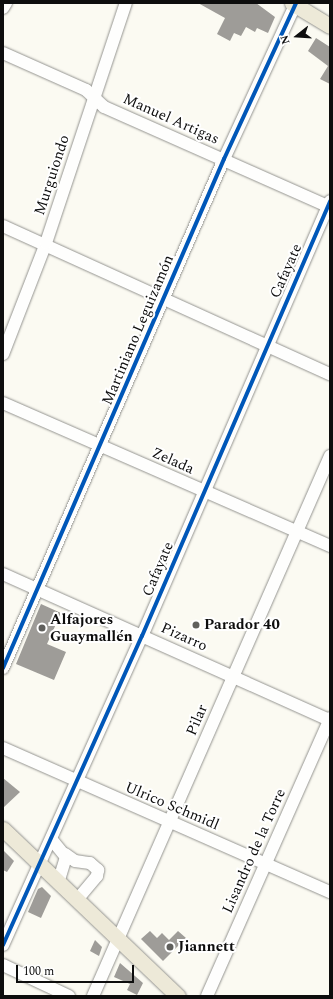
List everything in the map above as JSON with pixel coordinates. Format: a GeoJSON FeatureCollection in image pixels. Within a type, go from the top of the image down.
{"type":"FeatureCollection","features":[{"type":"Feature","properties":{"kind":"main road"},"geometry":{"type":"LineString","coordinates":[[294,4],[330,26]]}},
{"type":"Feature","properties":{"kind":"main road"},"geometry":{"type":"LineString","coordinates":[[3,830],[178,996]]}},
{"type":"Feature","properties":{"kind":"street"},"geometry":{"type":"LineString","coordinates":[[3,8],[6,3]]}},
{"type":"Feature","properties":{"kind":"street","name":"Murguiondo"},"geometry":{"type":"LineString","coordinates":[[3,354],[46,243],[126,3]]}},
{"type":"Feature","properties":{"kind":"street","name":"Martiniano Leguizamón"},"geometry":{"type":"LineString","coordinates":[[3,668],[37,588],[101,446],[224,159],[294,4]]}},
{"type":"Feature","properties":{"kind":"street","name":"Manuel Artigas"},"geometry":{"type":"LineString","coordinates":[[3,53],[86,90],[104,107],[329,204]]}},
{"type":"Feature","properties":{"kind":"street","name":"Cafayate"},"geometry":{"type":"LineString","coordinates":[[3,945],[52,840],[142,636],[266,345],[329,204]]}},
{"type":"Feature","properties":{"kind":"street"},"geometry":{"type":"LineString","coordinates":[[3,226],[46,243],[330,374]]}},
{"type":"Feature","properties":{"kind":"street","name":"Zelada"},"geometry":{"type":"LineString","coordinates":[[3,403],[204,493],[298,531],[330,546]]}},
{"type":"Feature","properties":{"kind":"street","name":"Pilar"},"geometry":{"type":"LineString","coordinates":[[93,996],[171,824],[233,676],[330,456]]}},
{"type":"Feature","properties":{"kind":"street","name":"Pizarro"},"geometry":{"type":"LineString","coordinates":[[3,574],[330,719]]}},
{"type":"Feature","properties":{"kind":"street","name":"Lisandro de la Torre"},"geometry":{"type":"LineString","coordinates":[[207,996],[330,719]]}},
{"type":"Feature","properties":{"kind":"street","name":"Ulrico Schmidl"},"geometry":{"type":"LineString","coordinates":[[3,748],[171,824],[330,892]]}},
{"type":"Feature","properties":{"kind":"street"},"geometry":{"type":"LineString","coordinates":[[52,840],[65,854],[75,861],[90,863],[98,870],[97,876],[77,900]]}},
{"type":"Feature","properties":{"kind":"street"},"geometry":{"type":"LineString","coordinates":[[58,883],[66,860],[65,854]]}},
{"type":"Feature","properties":{"kind":"street"},"geometry":{"type":"LineString","coordinates":[[3,965],[69,996]]}},
{"type":"Feature","properties":{"kind":"building"},"geometry":{"type":"Polygon","coordinates":[[[198,3],[256,3],[275,17],[268,33],[257,28],[255,32],[246,27],[241,36],[234,33],[230,41],[217,34],[225,18],[198,3]]]}},
{"type":"Feature","properties":{"kind":"building"},"geometry":{"type":"Polygon","coordinates":[[[316,38],[330,47],[330,84],[320,79],[328,66],[308,51],[316,38]]]}},
{"type":"Feature","properties":{"kind":"building","name":"Alfajores Guaymallén"},"geometry":{"type":"Polygon","coordinates":[[[41,604],[61,613],[47,644],[66,652],[54,680],[16,664],[41,604]]]}},
{"type":"Feature","properties":{"kind":"building"},"geometry":{"type":"Polygon","coordinates":[[[3,778],[20,792],[3,808],[3,778]]]}},
{"type":"Feature","properties":{"kind":"building"},"geometry":{"type":"Polygon","coordinates":[[[3,850],[14,861],[7,872],[3,870],[3,850]]]}},
{"type":"Feature","properties":{"kind":"building"},"geometry":{"type":"Polygon","coordinates":[[[42,887],[51,896],[41,918],[28,912],[38,889],[42,887]]]}},
{"type":"Feature","properties":{"kind":"building"},"geometry":{"type":"Polygon","coordinates":[[[150,931],[157,938],[162,933],[169,940],[178,931],[186,938],[163,961],[141,939],[150,931]]]}},
{"type":"Feature","properties":{"kind":"building"},"geometry":{"type":"Polygon","coordinates":[[[95,940],[102,947],[99,956],[90,951],[95,940]]]}},
{"type":"Feature","properties":{"kind":"building"},"geometry":{"type":"Polygon","coordinates":[[[120,963],[143,983],[137,995],[127,990],[130,984],[114,977],[120,963]]]}},
{"type":"Feature","properties":{"kind":"cycle path"},"geometry":{"type":"LineString","coordinates":[[3,668],[224,159],[296,3]]}},
{"type":"Feature","properties":{"kind":"cycle path"},"geometry":{"type":"LineString","coordinates":[[3,945],[142,636],[330,201]]}},
{"type":"Feature","properties":{"kind":"place","name":"Parador 40"},"geometry":{"type":"Point","coordinates":[196,625]}},
{"type":"Feature","properties":{"kind":"place","name":"Alfajores Guaymallén"},"geometry":{"type":"Point","coordinates":[42,628]}},
{"type":"Feature","properties":{"kind":"place","name":"Jiannett"},"geometry":{"type":"Point","coordinates":[170,947]}}]}
